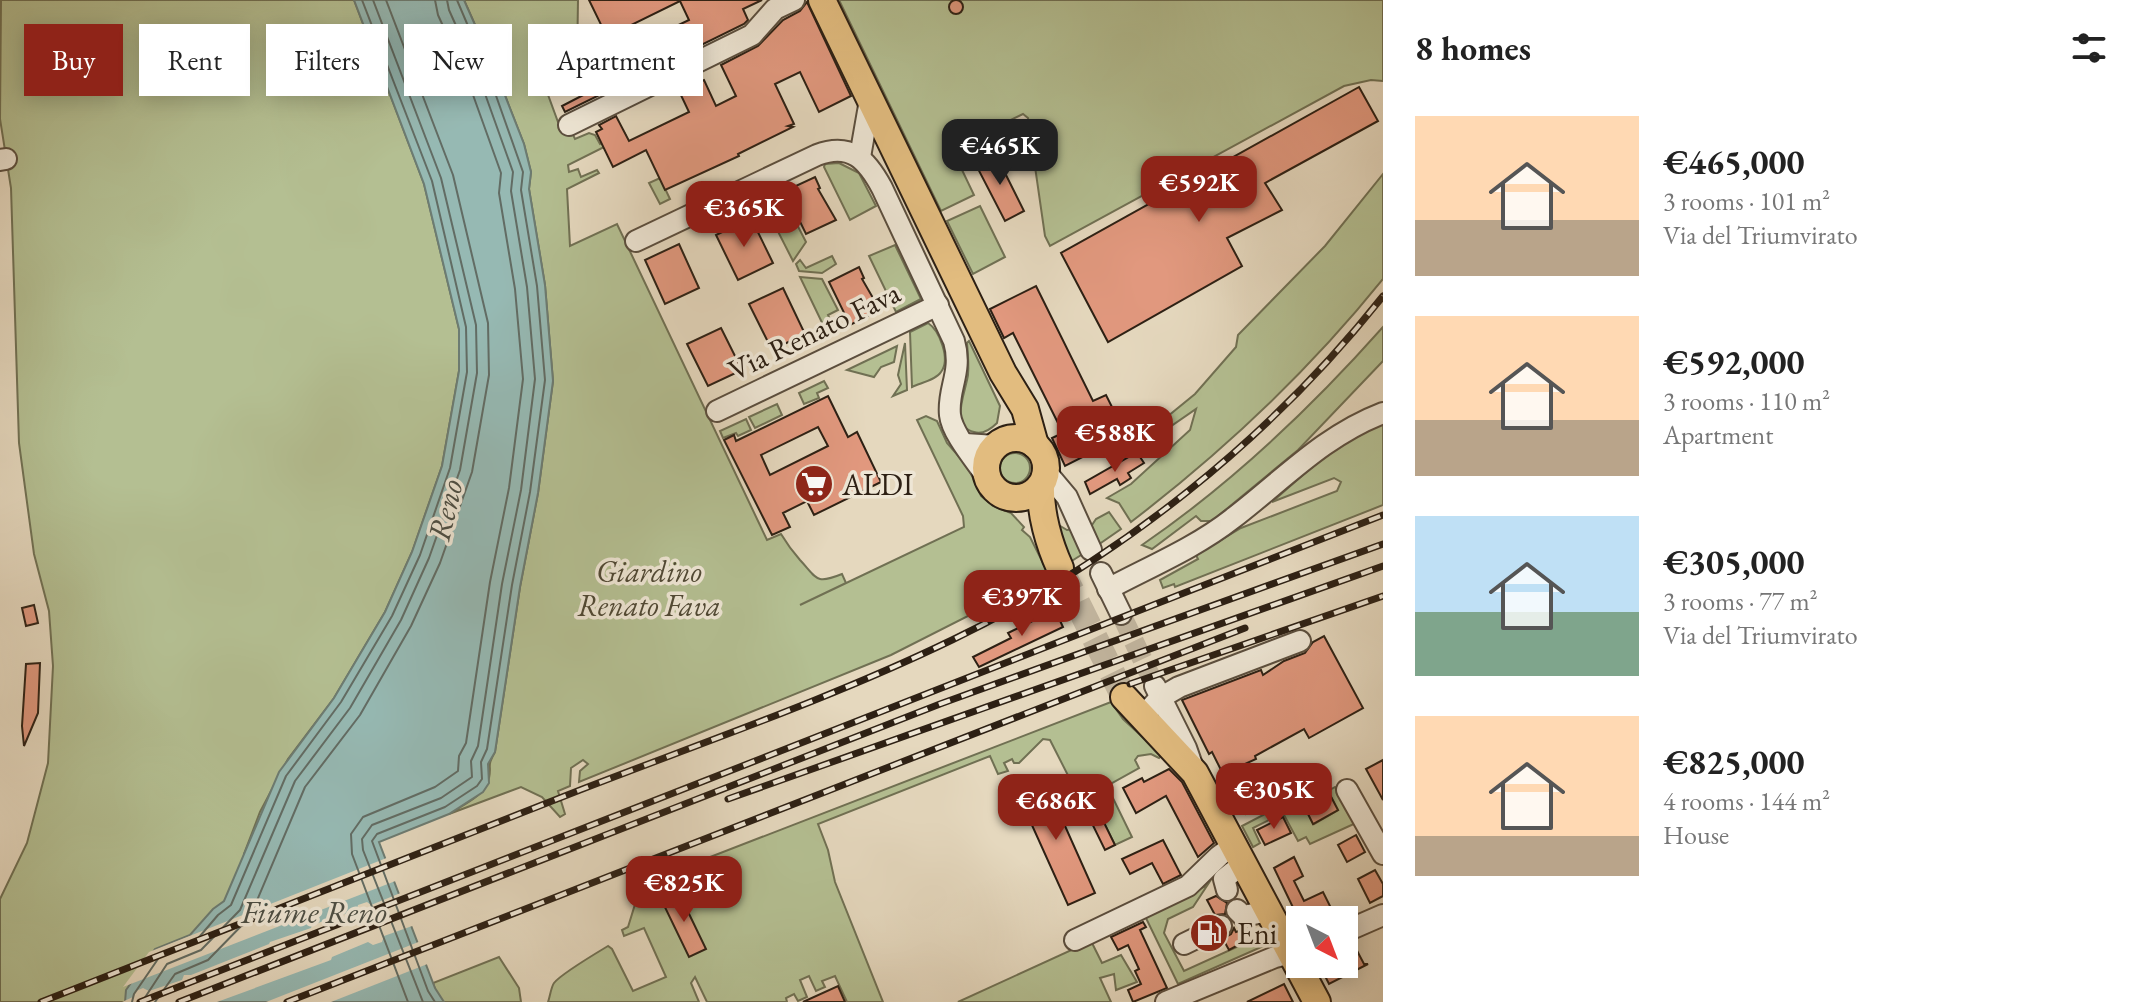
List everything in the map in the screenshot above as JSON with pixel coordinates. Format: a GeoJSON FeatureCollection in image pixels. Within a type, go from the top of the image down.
{"type":"FeatureCollection","features":[{"type":"Feature","properties":{"kind":"main road"},"geometry":{"type":"LineString","coordinates":[[822,0],[1003,373],[1025,409],[1035,445],[1045,459],[1040,498],[1057,561],[1029,519],[1009,498],[998,493],[988,479],[988,458],[1000,444],[1010,420],[1003,373]]}},
{"type":"Feature","properties":{"kind":"main road"},"geometry":{"type":"LineString","coordinates":[[1000,444],[1019,438],[1035,445]]}},
{"type":"Feature","properties":{"kind":"main road"},"geometry":{"type":"LineString","coordinates":[[1009,498],[1030,495],[1043,479]]}},
{"type":"Feature","properties":{"kind":"main road"},"geometry":{"type":"LineString","coordinates":[[1124,697],[1195,773],[1286,937]]}},
{"type":"Feature","properties":{"kind":"main road"},"geometry":{"type":"LineString","coordinates":[[1307,978],[1317,1002]]}},
{"type":"Feature","properties":{"kind":"street"},"geometry":{"type":"LineString","coordinates":[[569,125],[752,35],[775,9],[794,0]]}},
{"type":"Feature","properties":{"kind":"street"},"geometry":{"type":"LineString","coordinates":[[636,241],[817,155],[841,151],[860,157],[870,100]]}},
{"type":"Feature","properties":{"kind":"street","name":"Via Renato Fava"},"geometry":{"type":"LineString","coordinates":[[860,157],[877,179],[954,341],[958,359],[950,417],[954,430],[988,479]]}},
{"type":"Feature","properties":{"kind":"street","name":"Via Renato Fava"},"geometry":{"type":"LineString","coordinates":[[717,411],[938,305]]}},
{"type":"Feature","properties":{"kind":"street"},"geometry":{"type":"LineString","coordinates":[[1121,614],[1104,581],[1191,545],[1232,520],[1323,445],[1354,425],[1383,413]]}},
{"type":"Feature","properties":{"kind":"street"},"geometry":{"type":"LineString","coordinates":[[965,444],[1000,444]]}},
{"type":"Feature","properties":{"kind":"street"},"geometry":{"type":"LineString","coordinates":[[1043,479],[1067,497],[1091,550]]}},
{"type":"Feature","properties":{"kind":"street"},"geometry":{"type":"LineString","coordinates":[[1141,718],[1157,692],[1300,641]]}},
{"type":"Feature","properties":{"kind":"street"},"geometry":{"type":"LineString","coordinates":[[1157,692],[1186,748],[1195,773]]}},
{"type":"Feature","properties":{"kind":"street"},"geometry":{"type":"LineString","coordinates":[[1347,790],[1383,854]]}},
{"type":"Feature","properties":{"kind":"street"},"geometry":{"type":"LineString","coordinates":[[1227,890],[1224,879],[1239,854]]}},
{"type":"Feature","properties":{"kind":"street"},"geometry":{"type":"LineString","coordinates":[[1075,940],[1188,886],[1239,854]]}},
{"type":"Feature","properties":{"kind":"street"},"geometry":{"type":"LineString","coordinates":[[1184,944],[1232,918],[1269,911]]}},
{"type":"Feature","properties":{"kind":"street"},"geometry":{"type":"LineString","coordinates":[[1358,926],[1383,915]]}},
{"type":"Feature","properties":{"kind":"street"},"geometry":{"type":"LineString","coordinates":[[1166,1002],[1286,954]]}},
{"type":"Feature","properties":{"kind":"green space"},"geometry":{"type":"Polygon","coordinates":[[[1,0],[354,0],[363,24],[266,24],[266,96],[388,96],[388,89],[424,184],[459,329],[459,371],[442,466],[412,552],[385,612],[334,698],[288,759],[260,812],[244,854],[235,1002],[0,1002],[0,899],[27,843],[48,763],[53,666],[49,611],[34,554],[19,443],[11,188],[0,119],[1,0]]]}},
{"type":"Feature","properties":{"kind":"green space","name":"Giardino Renato Fava"},"geometry":{"type":"Polygon","coordinates":[[[464,0],[578,0],[578,24],[528,24],[528,96],[548,96],[558,122],[567,122],[575,139],[589,133],[595,135],[600,144],[624,132],[626,136],[568,165],[569,172],[578,169],[581,177],[597,170],[599,173],[567,189],[570,246],[617,224],[767,540],[781,534],[794,554],[817,578],[826,579],[842,574],[846,583],[800,605],[964,527],[963,516],[917,420],[926,416],[937,421],[947,443],[968,467],[981,496],[993,506],[1011,513],[1024,527],[1022,530],[1030,537],[1049,575],[891,655],[579,782],[580,771],[588,764],[583,760],[571,768],[570,786],[558,791],[565,814],[560,817],[542,797],[521,787],[449,814],[479,795],[489,778],[538,493],[553,381],[545,285],[529,189],[531,172],[505,96],[512,96],[512,24],[475,24],[464,0]]]}},
{"type":"Feature","properties":{"kind":"green space"},"geometry":{"type":"Polygon","coordinates":[[[839,0],[1383,0],[1383,81],[1371,80],[1344,86],[1050,246],[1045,236],[1028,118],[1023,114],[952,149],[974,195],[941,211],[839,0]]]}},
{"type":"Feature","properties":{"kind":"green space"},"geometry":{"type":"Polygon","coordinates":[[[839,163],[859,173],[876,206],[850,220],[824,167],[825,164],[839,163]]]}},
{"type":"Feature","properties":{"kind":"green space"},"geometry":{"type":"Polygon","coordinates":[[[1383,174],[1383,279],[1326,346],[1233,438],[1131,522],[1119,503],[1107,498],[1131,484],[1190,430],[1196,409],[1135,451],[1135,443],[1195,394],[1236,347],[1238,335],[1325,246],[1383,174]]]}},
{"type":"Feature","properties":{"kind":"green space"},"geometry":{"type":"Polygon","coordinates":[[[660,178],[670,199],[660,204],[649,183],[660,178]]]}},
{"type":"Feature","properties":{"kind":"green space"},"geometry":{"type":"Polygon","coordinates":[[[772,198],[781,215],[790,211],[806,242],[793,261],[763,202],[772,198]]]}},
{"type":"Feature","properties":{"kind":"green space"},"geometry":{"type":"Polygon","coordinates":[[[980,206],[1005,257],[973,274],[947,221],[980,206]]]}},
{"type":"Feature","properties":{"kind":"green space"},"geometry":{"type":"Polygon","coordinates":[[[895,245],[921,299],[896,312],[869,256],[895,245]]]}},
{"type":"Feature","properties":{"kind":"green space"},"geometry":{"type":"Polygon","coordinates":[[[832,256],[836,264],[822,273],[799,271],[796,264],[800,260],[806,268],[832,256]]]}},
{"type":"Feature","properties":{"kind":"green space"},"geometry":{"type":"Polygon","coordinates":[[[800,277],[822,279],[838,310],[828,315],[835,331],[828,335],[800,277]]]}},
{"type":"Feature","properties":{"kind":"green space"},"geometry":{"type":"Polygon","coordinates":[[[928,323],[942,345],[944,366],[935,377],[912,387],[910,332],[928,323]]]}},
{"type":"Feature","properties":{"kind":"green space"},"geometry":{"type":"Polygon","coordinates":[[[1383,327],[1383,361],[1298,450],[1212,521],[1201,521],[1196,516],[1152,549],[1142,545],[1207,496],[1269,443],[1383,327]]]}},
{"type":"Feature","properties":{"kind":"green space"},"geometry":{"type":"Polygon","coordinates":[[[969,341],[1000,406],[997,423],[981,433],[966,428],[961,416],[968,375],[969,341]]]}},
{"type":"Feature","properties":{"kind":"green space"},"geometry":{"type":"Polygon","coordinates":[[[905,343],[907,390],[893,396],[901,384],[898,375],[905,343]]]}},
{"type":"Feature","properties":{"kind":"green space"},"geometry":{"type":"Polygon","coordinates":[[[897,346],[894,362],[881,367],[874,377],[847,370],[897,346]]]}},
{"type":"Feature","properties":{"kind":"green space"},"geometry":{"type":"Polygon","coordinates":[[[824,381],[828,388],[817,393],[819,398],[804,404],[799,393],[824,381]]]}},
{"type":"Feature","properties":{"kind":"green space"},"geometry":{"type":"Polygon","coordinates":[[[777,404],[782,415],[755,428],[749,417],[777,404]]]}},
{"type":"Feature","properties":{"kind":"green space"},"geometry":{"type":"Polygon","coordinates":[[[746,419],[751,430],[723,438],[720,431],[746,419]]]}},
{"type":"Feature","properties":{"kind":"green space"},"geometry":{"type":"Polygon","coordinates":[[[1383,420],[1383,505],[1175,587],[1174,584],[1163,588],[1160,580],[1198,559],[1196,555],[1241,528],[1337,491],[1341,482],[1334,478],[1272,502],[1336,446],[1383,420]]]}},
{"type":"Feature","properties":{"kind":"green space"},"geometry":{"type":"Polygon","coordinates":[[[1015,453],[1026,457],[1030,468],[1026,479],[1015,483],[1004,479],[1000,468],[1004,457],[1015,453]]]}},
{"type":"Feature","properties":{"kind":"green space"},"geometry":{"type":"Polygon","coordinates":[[[1109,512],[1121,529],[1095,547],[1088,531],[1096,519],[1109,512]]]}},
{"type":"Feature","properties":{"kind":"green space"},"geometry":{"type":"Polygon","coordinates":[[[1057,524],[1067,530],[1075,529],[1086,552],[1070,562],[1057,524]]]}},
{"type":"Feature","properties":{"kind":"green space"},"geometry":{"type":"Polygon","coordinates":[[[1111,702],[1123,719],[1162,755],[1159,758],[1151,754],[1138,756],[1135,760],[1139,768],[1107,786],[1132,837],[1115,845],[1090,795],[1080,799],[1050,740],[1043,739],[1019,763],[1014,763],[1012,759],[1004,763],[1008,771],[998,774],[990,756],[818,824],[835,882],[883,1002],[847,1002],[835,976],[822,981],[825,987],[816,991],[809,976],[800,980],[807,997],[798,1001],[794,994],[786,998],[787,1002],[707,1002],[695,977],[691,983],[699,1002],[548,1002],[558,979],[608,946],[633,991],[666,977],[644,928],[624,936],[622,930],[628,927],[636,901],[630,888],[1111,702]]]}},
{"type":"Feature","properties":{"kind":"green space"},"geometry":{"type":"Polygon","coordinates":[[[1335,787],[1356,823],[1310,844],[1306,837],[1298,841],[1283,813],[1253,828],[1260,843],[1253,847],[1242,826],[1296,798],[1314,824],[1338,810],[1328,791],[1335,787]]]}},
{"type":"Feature","properties":{"kind":"green space"},"geometry":{"type":"Polygon","coordinates":[[[1224,860],[1193,907],[1168,919],[1164,933],[1184,971],[1263,935],[1268,944],[1178,984],[1144,914],[1204,887],[1224,860]]]}},
{"type":"Feature","properties":{"kind":"green space"},"geometry":{"type":"Polygon","coordinates":[[[1091,941],[1102,963],[1121,955],[1137,982],[1116,990],[1114,974],[1100,978],[1111,1002],[958,1002],[1091,941]]]}},
{"type":"Feature","properties":{"kind":"green space"},"geometry":{"type":"Polygon","coordinates":[[[499,957],[519,988],[521,1002],[400,1002],[435,989],[433,983],[499,957]]]}},
{"type":"Feature","properties":{"kind":"water","name":"Fiume Reno"},"geometry":{"type":"Polygon","coordinates":[[[354,0],[464,0],[475,24],[404,24],[404,96],[505,96],[531,172],[529,189],[545,285],[553,381],[538,493],[495,752],[488,764],[489,783],[483,792],[449,814],[379,842],[435,988],[444,1002],[125,1002],[126,990],[155,949],[190,935],[224,901],[279,772],[334,698],[385,612],[412,552],[442,466],[459,371],[459,329],[424,184],[388,89],[388,24],[363,24],[354,0]]]}},
{"type":"Feature","properties":{"kind":"pier"},"geometry":{"type":"Polygon","coordinates":[[[389,857],[398,880],[123,987],[149,952],[389,857]]]}},
{"type":"Feature","properties":{"kind":"pier"},"geometry":{"type":"Polygon","coordinates":[[[403,892],[415,925],[384,936],[382,942],[373,945],[368,942],[331,960],[217,1002],[122,1002],[143,988],[149,991],[182,980],[184,975],[191,975],[312,925],[357,910],[358,905],[367,902],[371,905],[403,892]]]}},
{"type":"Feature","properties":{"kind":"pier"},"geometry":{"type":"Polygon","coordinates":[[[421,941],[430,963],[331,1002],[266,1002],[421,941]]]}},
{"type":"Feature","properties":{"kind":"building"},"geometry":{"type":"Polygon","coordinates":[[[589,0],[762,0],[743,9],[748,20],[744,24],[703,44],[703,24],[681,24],[689,20],[680,1],[633,24],[601,24],[589,0]]]}},
{"type":"Feature","properties":{"kind":"building"},"geometry":{"type":"Polygon","coordinates":[[[956,0],[963,7],[956,14],[949,7],[956,0]]]}},
{"type":"Feature","properties":{"kind":"building"},"geometry":{"type":"Polygon","coordinates":[[[807,2],[851,96],[819,112],[800,72],[775,84],[794,124],[788,126],[793,127],[739,156],[665,190],[646,150],[613,167],[596,132],[602,129],[599,125],[616,116],[629,141],[689,112],[681,96],[703,96],[704,80],[716,106],[736,96],[721,65],[758,46],[783,20],[800,11],[807,2]]]}},
{"type":"Feature","properties":{"kind":"building"},"geometry":{"type":"Polygon","coordinates":[[[1359,87],[1378,121],[1265,183],[1282,210],[1227,238],[1242,266],[1108,342],[1061,253],[1359,87]]]}},
{"type":"Feature","properties":{"kind":"building"},"geometry":{"type":"Polygon","coordinates":[[[581,96],[598,96],[565,112],[562,106],[581,96]]]}},
{"type":"Feature","properties":{"kind":"building"},"geometry":{"type":"Polygon","coordinates":[[[1020,121],[1027,136],[1002,147],[995,132],[1020,121]]]}},
{"type":"Feature","properties":{"kind":"building"},"geometry":{"type":"Polygon","coordinates":[[[995,153],[1024,211],[1005,221],[975,163],[995,153]]]}},
{"type":"Feature","properties":{"kind":"building"},"geometry":{"type":"Polygon","coordinates":[[[815,177],[818,189],[836,220],[806,234],[785,191],[815,177]]]}},
{"type":"Feature","properties":{"kind":"building"},"geometry":{"type":"Polygon","coordinates":[[[751,218],[773,263],[738,280],[716,235],[751,218]]]}},
{"type":"Feature","properties":{"kind":"building"},"geometry":{"type":"Polygon","coordinates":[[[679,244],[699,288],[665,304],[645,260],[679,244]]]}},
{"type":"Feature","properties":{"kind":"building"},"geometry":{"type":"Polygon","coordinates":[[[859,267],[862,279],[880,310],[850,325],[829,282],[859,267]]]}},
{"type":"Feature","properties":{"kind":"building"},"geometry":{"type":"Polygon","coordinates":[[[1036,286],[1093,401],[1106,395],[1126,435],[1065,466],[1052,438],[1063,433],[1013,333],[1004,338],[990,309],[1036,286]]]}},
{"type":"Feature","properties":{"kind":"building"},"geometry":{"type":"Polygon","coordinates":[[[783,288],[805,334],[772,350],[749,304],[783,288]]]}},
{"type":"Feature","properties":{"kind":"building"},"geometry":{"type":"Polygon","coordinates":[[[721,328],[742,370],[708,386],[687,344],[721,328]]]}},
{"type":"Feature","properties":{"kind":"building","name":"ALDI"},"geometry":{"type":"Polygon","coordinates":[[[828,396],[848,437],[857,432],[881,482],[814,515],[807,501],[783,513],[790,527],[772,535],[724,440],[734,435],[736,441],[828,396]],[[818,427],[761,455],[770,475],[828,446],[818,427]]]}},
{"type":"Feature","properties":{"kind":"building"},"geometry":{"type":"Polygon","coordinates":[[[1138,454],[1144,463],[1128,473],[1131,478],[1120,485],[1117,479],[1090,494],[1085,482],[1138,454]]]}},
{"type":"Feature","properties":{"kind":"building"},"geometry":{"type":"Polygon","coordinates":[[[34,605],[38,623],[26,626],[22,608],[34,605]]]}},
{"type":"Feature","properties":{"kind":"building"},"geometry":{"type":"Polygon","coordinates":[[[1055,610],[1063,627],[979,667],[973,657],[1011,638],[1008,633],[1055,610]]]}},
{"type":"Feature","properties":{"kind":"building"},"geometry":{"type":"Polygon","coordinates":[[[1324,636],[1363,708],[1309,738],[1304,729],[1245,764],[1258,789],[1265,785],[1272,800],[1246,814],[1212,752],[1209,754],[1182,700],[1261,670],[1263,675],[1284,661],[1305,653],[1313,642],[1324,636]]]}},
{"type":"Feature","properties":{"kind":"building"},"geometry":{"type":"Polygon","coordinates":[[[40,663],[38,713],[24,746],[22,726],[26,664],[40,663]]]}},
{"type":"Feature","properties":{"kind":"building"},"geometry":{"type":"Polygon","coordinates":[[[1383,760],[1383,800],[1366,769],[1383,760]]]}},
{"type":"Feature","properties":{"kind":"building"},"geometry":{"type":"Polygon","coordinates":[[[1169,769],[1182,782],[1214,843],[1198,857],[1166,796],[1136,813],[1123,788],[1142,778],[1144,782],[1169,769]]]}},
{"type":"Feature","properties":{"kind":"building"},"geometry":{"type":"Polygon","coordinates":[[[1044,779],[1095,893],[1068,905],[1017,792],[1044,779]]]}},
{"type":"Feature","properties":{"kind":"building"},"geometry":{"type":"Polygon","coordinates":[[[1328,791],[1338,810],[1313,824],[1303,804],[1328,791]]]}},
{"type":"Feature","properties":{"kind":"building"},"geometry":{"type":"Polygon","coordinates":[[[1090,794],[1115,845],[1105,850],[1080,799],[1090,794]]]}},
{"type":"Feature","properties":{"kind":"building"},"geometry":{"type":"Polygon","coordinates":[[[1283,817],[1291,833],[1265,845],[1257,830],[1283,817]]]}},
{"type":"Feature","properties":{"kind":"building"},"geometry":{"type":"Polygon","coordinates":[[[1356,835],[1365,852],[1347,862],[1338,845],[1356,835]]]}},
{"type":"Feature","properties":{"kind":"building"},"geometry":{"type":"Polygon","coordinates":[[[1163,840],[1181,875],[1163,884],[1152,863],[1130,874],[1122,859],[1163,840]]]}},
{"type":"Feature","properties":{"kind":"building"},"geometry":{"type":"Polygon","coordinates":[[[1294,857],[1303,876],[1294,881],[1304,901],[1323,892],[1330,906],[1292,906],[1274,868],[1294,857]]]}},
{"type":"Feature","properties":{"kind":"building"},"geometry":{"type":"Polygon","coordinates":[[[1375,870],[1383,884],[1383,896],[1370,903],[1358,879],[1375,870]]]}},
{"type":"Feature","properties":{"kind":"building"},"geometry":{"type":"Polygon","coordinates":[[[678,891],[706,949],[689,957],[661,899],[678,891]]]}},
{"type":"Feature","properties":{"kind":"building"},"geometry":{"type":"Polygon","coordinates":[[[1216,896],[1227,903],[1225,914],[1215,915],[1207,900],[1216,896]]]}},
{"type":"Feature","properties":{"kind":"building"},"geometry":{"type":"Polygon","coordinates":[[[1143,922],[1146,927],[1140,930],[1167,988],[1133,1002],[1128,990],[1141,984],[1135,971],[1139,969],[1128,945],[1118,950],[1111,937],[1143,922]]]}},
{"type":"Feature","properties":{"kind":"building"},"geometry":{"type":"Polygon","coordinates":[[[1234,928],[1244,942],[1229,950],[1223,939],[1234,928]]]}},
{"type":"Feature","properties":{"kind":"building"},"geometry":{"type":"Polygon","coordinates":[[[1358,953],[1364,964],[1368,964],[1358,969],[1358,953]]]}},
{"type":"Feature","properties":{"kind":"building"},"geometry":{"type":"Polygon","coordinates":[[[1326,978],[1341,978],[1329,984],[1326,978]]]}},
{"type":"Feature","properties":{"kind":"building"},"geometry":{"type":"Polygon","coordinates":[[[1284,984],[1293,1002],[1247,1002],[1284,984]]]}},
{"type":"Feature","properties":{"kind":"building"},"geometry":{"type":"Polygon","coordinates":[[[838,986],[845,1002],[803,1002],[838,986]]]}},
{"type":"Feature","properties":{"kind":"tunnel"},"geometry":{"type":"LineString","coordinates":[[1060,568],[1124,697]]}},
{"type":"Feature","properties":{"kind":"tunnel"},"geometry":{"type":"LineString","coordinates":[[1121,614],[1155,686]]}},
{"type":"Feature","properties":{"kind":"railway"},"geometry":{"type":"LineString","coordinates":[[41,1002],[814,700],[907,661],[1014,608],[1073,573],[1187,492],[1291,399],[1339,349],[1383,296]]}},
{"type":"Feature","properties":{"kind":"railway"},"geometry":{"type":"LineString","coordinates":[[140,1002],[1383,515]]}},
{"type":"Feature","properties":{"kind":"railway"},"geometry":{"type":"LineString","coordinates":[[179,1002],[940,704],[1383,544]]}},
{"type":"Feature","properties":{"kind":"railway"},"geometry":{"type":"LineString","coordinates":[[728,799],[1383,566]]}},
{"type":"Feature","properties":{"kind":"railway"},"geometry":{"type":"LineString","coordinates":[[1130,684],[1383,596]]}},
{"type":"Feature","properties":{"kind":"railway"},"geometry":{"type":"LineString","coordinates":[[287,1002],[1245,628]]}},
{"type":"Feature","properties":{"kind":"place","name":"ALDI"},"geometry":{"type":"Point","coordinates":[814,484]}},
{"type":"Feature","properties":{"kind":"place","name":"Eni"},"geometry":{"type":"Point","coordinates":[1209,933]}},
{"type":"Feature","properties":{"kind":"water label","name":"Reno"},"geometry":{"type":"Point","coordinates":[445,510]}}]}
